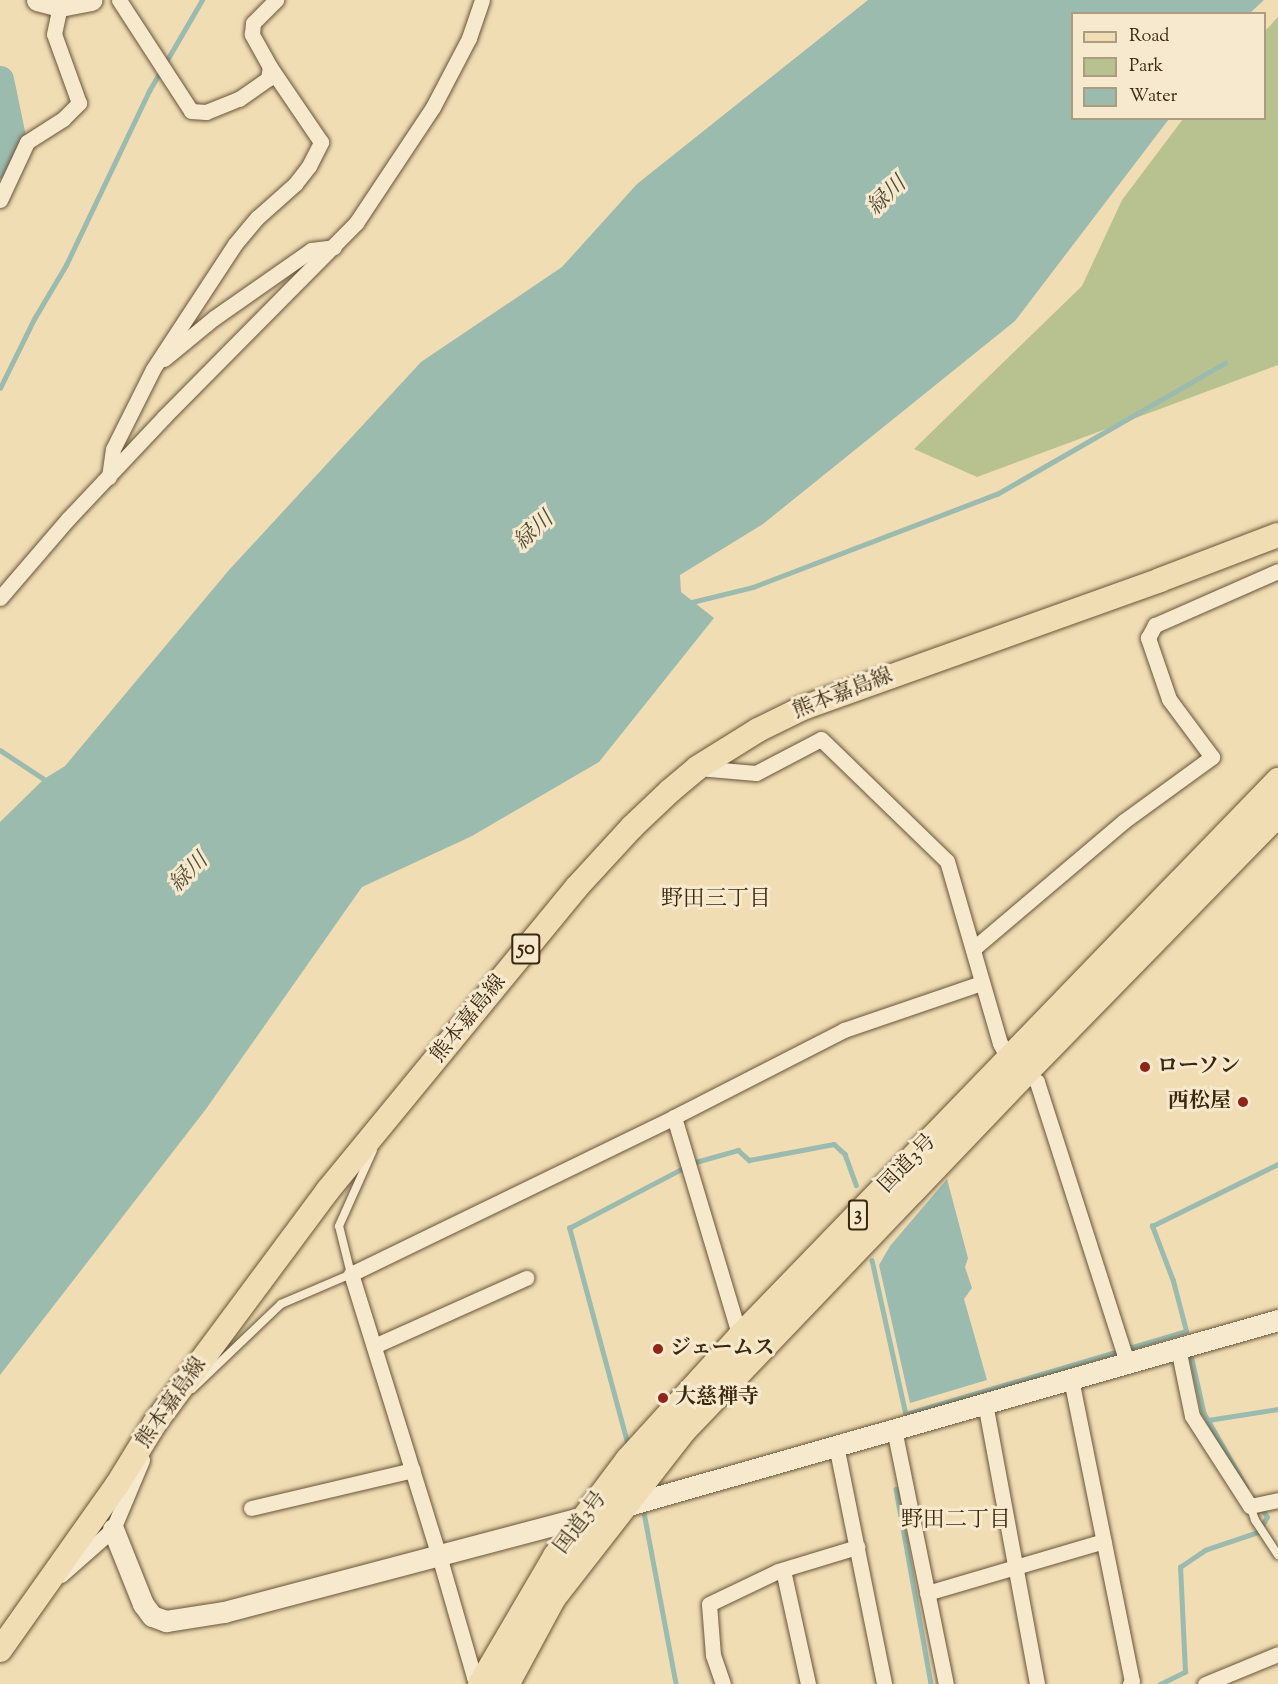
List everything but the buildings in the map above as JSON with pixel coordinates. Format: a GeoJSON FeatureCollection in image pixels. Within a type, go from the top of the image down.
{"type":"FeatureCollection","features":[{"type":"Feature","properties":{"kind":"highway","name":"国道3号"},"geometry":{"type":"LineString","coordinates":[[505,1684],[552,1597],[618,1509],[683,1430],[1278,781]]}},
{"type":"Feature","properties":{"kind":"highway","name":"国道3号"},"geometry":{"type":"LineString","coordinates":[[481,1684],[555,1556],[628,1460],[740,1337],[1278,812]]}},
{"type":"Feature","properties":{"kind":"main road","name":"熊本嘉島線"},"geometry":{"type":"LineString","coordinates":[[0,1650],[117,1485],[155,1423],[328,1190],[576,888],[632,827],[697,768],[758,730],[803,708],[1150,584],[1278,535]]}},
{"type":"Feature","properties":{"kind":"street"},"geometry":{"type":"LineString","coordinates":[[37,0],[60,6],[92,0]]}},
{"type":"Feature","properties":{"kind":"street"},"geometry":{"type":"LineString","coordinates":[[119,0],[191,111],[206,112],[239,99],[268,79],[270,67]]}},
{"type":"Feature","properties":{"kind":"street"},"geometry":{"type":"LineString","coordinates":[[109,477],[113,449],[153,369],[235,244],[258,218],[295,184],[309,166],[321,142],[270,67],[252,34],[253,23],[276,0]]}},
{"type":"Feature","properties":{"kind":"street"},"geometry":{"type":"LineString","coordinates":[[0,598],[68,519],[164,417],[356,223],[433,107],[469,38],[482,0]]}},
{"type":"Feature","properties":{"kind":"street"},"geometry":{"type":"LineString","coordinates":[[0,200],[27,142],[63,119],[78,103],[54,34],[60,6]]}},
{"type":"Feature","properties":{"kind":"street"},"geometry":{"type":"LineString","coordinates":[[153,369],[214,318],[311,250],[334,247]]}},
{"type":"Feature","properties":{"kind":"street"},"geometry":{"type":"LineString","coordinates":[[973,950],[1124,821],[1212,757],[1169,699],[1148,638],[1155,625],[1278,571]]}},
{"type":"Feature","properties":{"kind":"street"},"geometry":{"type":"LineString","coordinates":[[697,768],[756,773],[821,739],[947,861],[1000,1043],[1016,1066],[1036,1082],[1127,1362]]}},
{"type":"Feature","properties":{"kind":"street"},"geometry":{"type":"LineString","coordinates":[[481,1684],[474,1677],[413,1470],[351,1274],[674,1117],[844,1030],[981,983]]}},
{"type":"Feature","properties":{"kind":"street"},"geometry":{"type":"LineString","coordinates":[[674,1117],[740,1337]]}},
{"type":"Feature","properties":{"kind":"street"},"geometry":{"type":"LineString","coordinates":[[374,1346],[526,1278]]}},
{"type":"Feature","properties":{"kind":"street"},"geometry":{"type":"LineString","coordinates":[[113,1529],[143,1604],[152,1616],[166,1621],[224,1612],[618,1509],[1278,1320]]}},
{"type":"Feature","properties":{"kind":"street"},"geometry":{"type":"LineString","coordinates":[[1178,1348],[1192,1416],[1250,1506],[1278,1500]]}},
{"type":"Feature","properties":{"kind":"street"},"geometry":{"type":"LineString","coordinates":[[1071,1378],[1132,1681],[1130,1684]]}},
{"type":"Feature","properties":{"kind":"street"},"geometry":{"type":"LineString","coordinates":[[985,1403],[1037,1684]]}},
{"type":"Feature","properties":{"kind":"street"},"geometry":{"type":"LineString","coordinates":[[42,1591],[113,1529],[138,1471],[155,1423]]}},
{"type":"Feature","properties":{"kind":"street"},"geometry":{"type":"LineString","coordinates":[[894,1429],[946,1684]]}},
{"type":"Feature","properties":{"kind":"street"},"geometry":{"type":"LineString","coordinates":[[836,1445],[884,1684]]}},
{"type":"Feature","properties":{"kind":"street"},"geometry":{"type":"LineString","coordinates":[[251,1508],[413,1470]]}},
{"type":"Feature","properties":{"kind":"street"},"geometry":{"type":"LineString","coordinates":[[927,1593],[1104,1541]]}},
{"type":"Feature","properties":{"kind":"street"},"geometry":{"type":"LineString","coordinates":[[723,1684],[713,1655],[709,1604],[783,1570],[858,1547]]}},
{"type":"Feature","properties":{"kind":"street"},"geometry":{"type":"LineString","coordinates":[[783,1570],[808,1684]]}},
{"type":"Feature","properties":{"kind":"street"},"geometry":{"type":"LineString","coordinates":[[1204,1684],[1278,1654]]}},
{"type":"Feature","properties":{"kind":"lane"},"geometry":{"type":"LineString","coordinates":[[170,1402],[195,1387],[281,1304],[351,1274],[339,1227],[384,1122]]}},
{"type":"Feature","properties":{"kind":"lane"},"geometry":{"type":"LineString","coordinates":[[1250,1506],[1255,1520],[1278,1555]]}},
{"type":"Feature","properties":{"kind":"green space"},"geometry":{"type":"Polygon","coordinates":[[[1278,17],[1278,365],[977,477],[914,449],[1082,286],[1122,200],[1182,120],[1266,120],[1266,30],[1278,17]]]}},
{"type":"Feature","properties":{"kind":"water","name":"緑川"},"geometry":{"type":"Polygon","coordinates":[[[868,0],[1264,0],[1251,12],[1071,12],[1071,120],[1168,120],[1015,321],[763,524],[680,575],[681,592],[714,618],[599,762],[472,836],[362,887],[206,1109],[0,1375],[0,822],[44,779],[65,766],[229,570],[421,362],[562,267],[637,184],[868,0]]]}},
{"type":"Feature","properties":{"kind":"water"},"geometry":{"type":"Polygon","coordinates":[[[947,1179],[968,1258],[965,1267],[972,1288],[964,1299],[987,1380],[910,1403],[879,1265],[890,1246],[947,1179]]]}},
{"type":"Feature","properties":{"kind":"waterway"},"geometry":{"type":"LineString","coordinates":[[0,388],[34,319],[66,265],[149,91],[202,0]]}},
{"type":"Feature","properties":{"kind":"waterway"},"geometry":{"type":"LineString","coordinates":[[0,79],[12,137],[0,164]]}},
{"type":"Feature","properties":{"kind":"waterway"},"geometry":{"type":"LineString","coordinates":[[688,603],[753,587],[997,494],[1225,363]]}},
{"type":"Feature","properties":{"kind":"waterway"},"geometry":{"type":"LineString","coordinates":[[0,750],[44,779]]}},
{"type":"Feature","properties":{"kind":"waterway"},"geometry":{"type":"LineString","coordinates":[[692,1163],[738,1150],[749,1160],[834,1144],[845,1154],[856,1185]]}},
{"type":"Feature","properties":{"kind":"waterway"},"geometry":{"type":"LineString","coordinates":[[872,1260],[906,1414],[1186,1331],[1173,1281],[1152,1226],[1278,1164]]}},
{"type":"Feature","properties":{"kind":"waterway"},"geometry":{"type":"LineString","coordinates":[[628,1446],[569,1228],[685,1167]]}},
{"type":"Feature","properties":{"kind":"waterway"},"geometry":{"type":"LineString","coordinates":[[1190,1350],[1204,1413],[1247,1488]]}},
{"type":"Feature","properties":{"kind":"waterway"},"geometry":{"type":"LineString","coordinates":[[1208,1420],[1278,1409]]}},
{"type":"Feature","properties":{"kind":"waterway"},"geometry":{"type":"LineString","coordinates":[[896,1489],[931,1684]]}},
{"type":"Feature","properties":{"kind":"waterway"},"geometry":{"type":"LineString","coordinates":[[643,1507],[676,1684]]}},
{"type":"Feature","properties":{"kind":"waterway"},"geometry":{"type":"LineString","coordinates":[[1160,1684],[1185,1672],[1180,1567],[1205,1550],[1258,1532],[1267,1517],[1260,1507]]}},
{"type":"Feature","properties":{"kind":"place","name":"ローソン"},"geometry":{"type":"Point","coordinates":[1145,1067]}},
{"type":"Feature","properties":{"kind":"place","name":"西松屋"},"geometry":{"type":"Point","coordinates":[1243,1102]}},
{"type":"Feature","properties":{"kind":"place","name":"ジェームス"},"geometry":{"type":"Point","coordinates":[658,1349]}},
{"type":"Feature","properties":{"kind":"place","name":"大慈禅寺"},"geometry":{"type":"Point","coordinates":[663,1398]}},
{"type":"Feature","properties":{"kind":"district","name":"野田三丁目"},"geometry":{"type":"Point","coordinates":[716,901]}},
{"type":"Feature","properties":{"kind":"district","name":"野田二丁目"},"geometry":{"type":"Point","coordinates":[956,1522]}}]}
